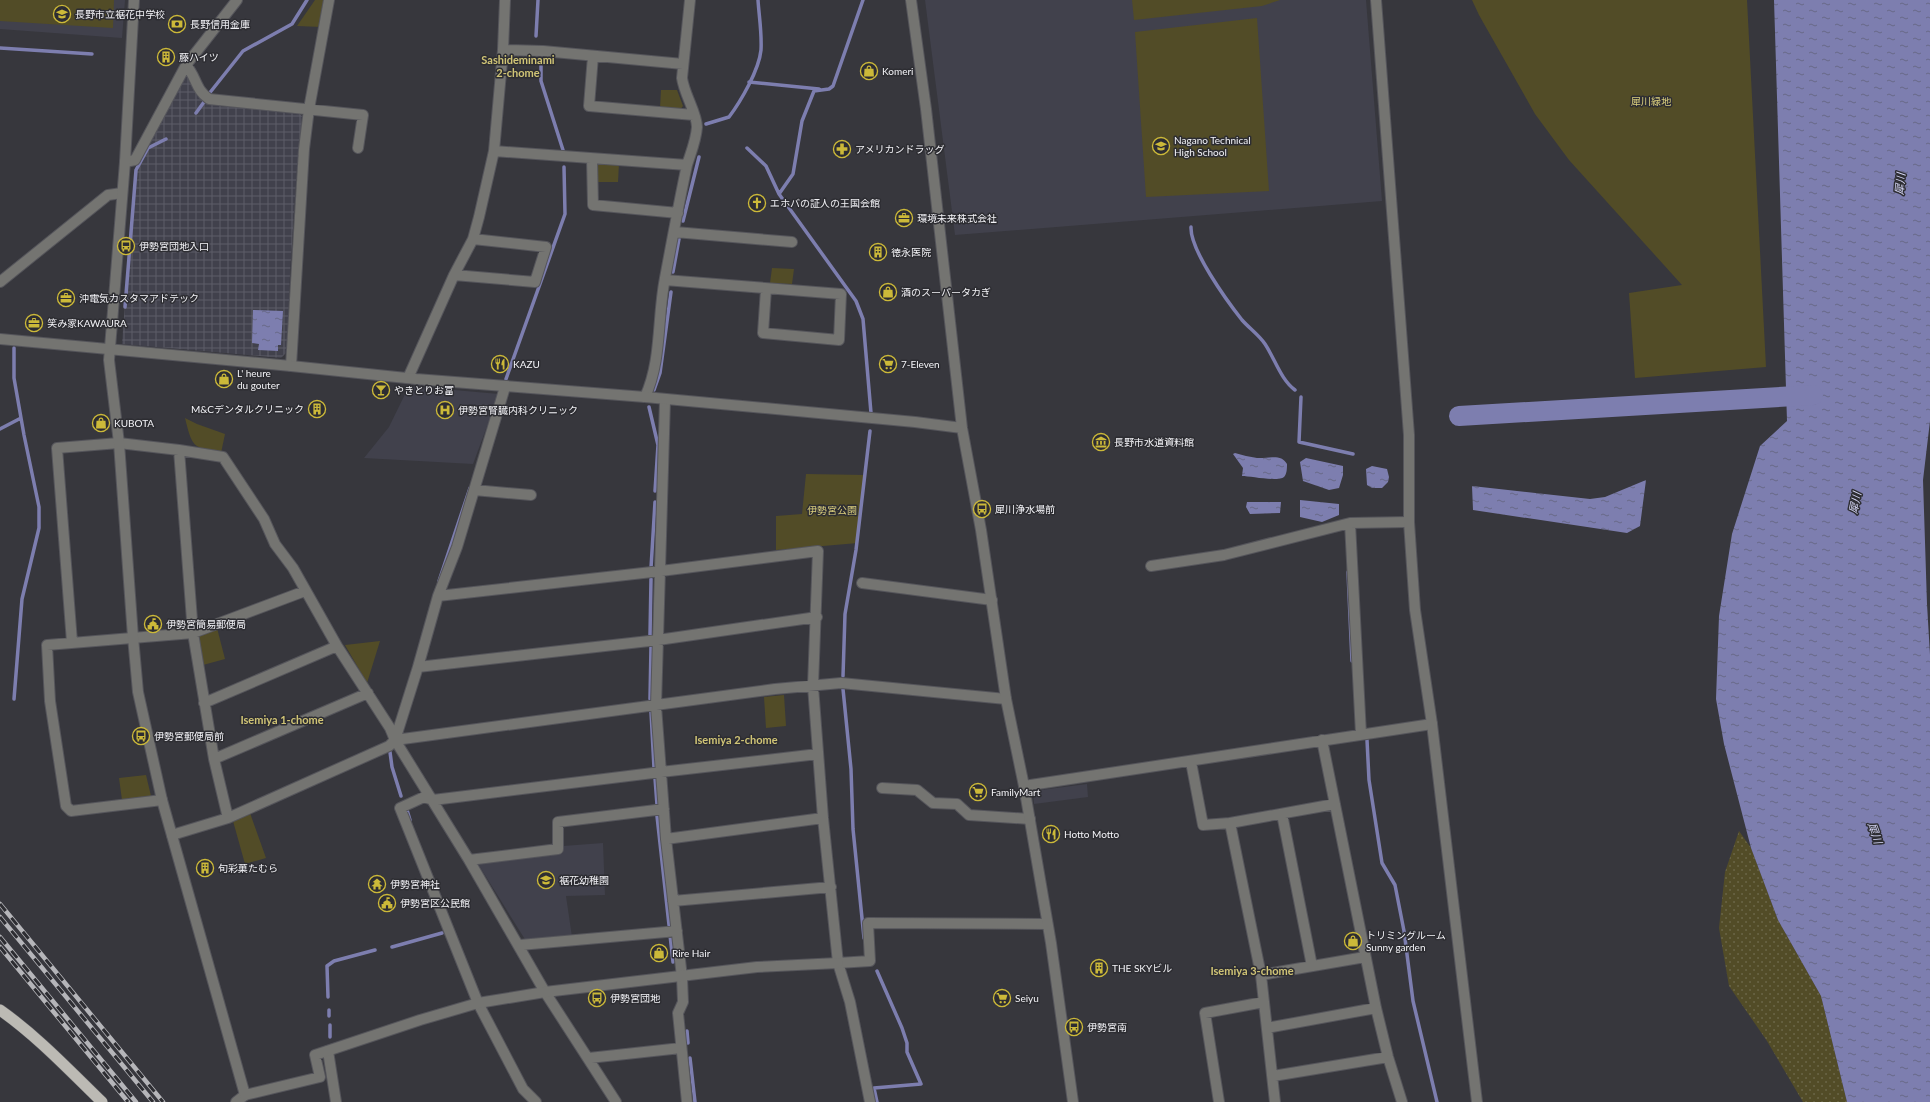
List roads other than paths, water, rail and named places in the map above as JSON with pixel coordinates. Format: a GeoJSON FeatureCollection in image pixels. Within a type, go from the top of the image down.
{"type":"FeatureCollection","features":[{"type":"Feature","properties":{"kind":"highway"},"geometry":{"type":"LineString","coordinates":[[0,1010],[19,1023],[102,1102]]}},
{"type":"Feature","properties":{"kind":"street"},"geometry":{"type":"LineString","coordinates":[[134,0],[125,162],[110,350],[119,443],[138,692],[162,800],[245,1095]]}},
{"type":"Feature","properties":{"kind":"street"},"geometry":{"type":"LineString","coordinates":[[125,162],[136,160],[186,65],[237,0]]}},
{"type":"Feature","properties":{"kind":"street"},"geometry":{"type":"LineString","coordinates":[[291,366],[301,190],[309,109],[329,0]]}},
{"type":"Feature","properties":{"kind":"street"},"geometry":{"type":"LineString","coordinates":[[408,378],[454,276],[473,239],[494,151],[503,50],[505,0]]}},
{"type":"Feature","properties":{"kind":"street"},"geometry":{"type":"LineString","coordinates":[[645,397],[653,380],[665,280],[687,165],[695,142],[697,126],[684,91],[682,78],[690,0]]}},
{"type":"Feature","properties":{"kind":"street"},"geometry":{"type":"LineString","coordinates":[[911,0],[926,109],[962,428],[981,530],[1006,699],[1030,819],[1074,1102]]}},
{"type":"Feature","properties":{"kind":"street"},"geometry":{"type":"LineString","coordinates":[[1376,0],[1409,435],[1409,522],[1415,610],[1432,724],[1476,1102]]}},
{"type":"Feature","properties":{"kind":"street"},"geometry":{"type":"LineString","coordinates":[[503,50],[543,51],[683,64]]}},
{"type":"Feature","properties":{"kind":"street"},"geometry":{"type":"LineString","coordinates":[[593,56],[589,106],[694,115]]}},
{"type":"Feature","properties":{"kind":"street"},"geometry":{"type":"LineString","coordinates":[[186,65],[194,74],[197,87],[209,99],[363,115],[358,148]]}},
{"type":"Feature","properties":{"kind":"street"},"geometry":{"type":"LineString","coordinates":[[494,151],[687,165]]}},
{"type":"Feature","properties":{"kind":"street"},"geometry":{"type":"LineString","coordinates":[[592,159],[593,206],[678,213]]}},
{"type":"Feature","properties":{"kind":"street"},"geometry":{"type":"LineString","coordinates":[[0,282],[108,195],[122,192]]}},
{"type":"Feature","properties":{"kind":"street"},"geometry":{"type":"LineString","coordinates":[[675,232],[792,242]]}},
{"type":"Feature","properties":{"kind":"street"},"geometry":{"type":"LineString","coordinates":[[454,276],[535,282],[546,248],[473,239]]}},
{"type":"Feature","properties":{"kind":"street"},"geometry":{"type":"LineString","coordinates":[[665,280],[841,294],[839,340],[763,333],[766,289]]}},
{"type":"Feature","properties":{"kind":"street"},"geometry":{"type":"LineString","coordinates":[[0,340],[505,387],[645,397],[915,422],[962,428]]}},
{"type":"Feature","properties":{"kind":"street"},"geometry":{"type":"LineString","coordinates":[[172,835],[228,818],[389,746],[395,740],[438,596],[457,547],[505,387]]}},
{"type":"Feature","properties":{"kind":"street"},"geometry":{"type":"LineString","coordinates":[[665,400],[656,706],[666,839],[682,977],[683,1002],[678,1013],[687,1102]]}},
{"type":"Feature","properties":{"kind":"street"},"geometry":{"type":"LineString","coordinates":[[72,642],[57,448],[119,443],[223,457],[264,519],[275,544],[293,568],[337,646],[390,728],[395,740],[433,800],[520,945],[545,992],[616,1102]]}},
{"type":"Feature","properties":{"kind":"street"},"geometry":{"type":"LineString","coordinates":[[179,450],[192,633],[214,759],[228,818]]}},
{"type":"Feature","properties":{"kind":"street"},"geometry":{"type":"LineString","coordinates":[[474,490],[531,495]]}},
{"type":"Feature","properties":{"kind":"street"},"geometry":{"type":"LineString","coordinates":[[1151,566],[1224,555],[1350,523],[1409,522]]}},
{"type":"Feature","properties":{"kind":"street"},"geometry":{"type":"LineString","coordinates":[[1350,523],[1362,734]]}},
{"type":"Feature","properties":{"kind":"street"},"geometry":{"type":"LineString","coordinates":[[438,596],[661,571],[818,551],[814,686],[823,818],[838,963],[850,1002],[870,1102]]}},
{"type":"Feature","properties":{"kind":"street"},"geometry":{"type":"LineString","coordinates":[[862,583],[992,600]]}},
{"type":"Feature","properties":{"kind":"street"},"geometry":{"type":"LineString","coordinates":[[162,800],[71,811],[66,806],[50,702],[47,645],[192,633],[305,591]]}},
{"type":"Feature","properties":{"kind":"street"},"geometry":{"type":"LineString","coordinates":[[418,667],[658,640],[817,617]]}},
{"type":"Feature","properties":{"kind":"street"},"geometry":{"type":"LineString","coordinates":[[204,702],[337,646]]}},
{"type":"Feature","properties":{"kind":"street"},"geometry":{"type":"LineString","coordinates":[[395,740],[775,689],[841,683],[1006,699]]}},
{"type":"Feature","properties":{"kind":"street"},"geometry":{"type":"LineString","coordinates":[[214,759],[368,693]]}},
{"type":"Feature","properties":{"kind":"street"},"geometry":{"type":"LineString","coordinates":[[1024,786],[1191,762],[1322,740],[1432,724]]}},
{"type":"Feature","properties":{"kind":"street"},"geometry":{"type":"LineString","coordinates":[[1322,740],[1365,957],[1399,1101]]}},
{"type":"Feature","properties":{"kind":"street"},"geometry":{"type":"LineString","coordinates":[[536,1102],[523,1089],[478,1003],[400,808],[424,797],[433,800],[818,754]]}},
{"type":"Feature","properties":{"kind":"street"},"geometry":{"type":"LineString","coordinates":[[1191,762],[1203,825],[1230,823],[1334,804]]}},
{"type":"Feature","properties":{"kind":"street"},"geometry":{"type":"LineString","coordinates":[[882,788],[917,790],[933,803],[958,804],[969,815],[1030,819]]}},
{"type":"Feature","properties":{"kind":"street"},"geometry":{"type":"LineString","coordinates":[[469,860],[558,849],[558,822],[664,809]]}},
{"type":"Feature","properties":{"kind":"street"},"geometry":{"type":"LineString","coordinates":[[1282,814],[1312,966]]}},
{"type":"Feature","properties":{"kind":"street"},"geometry":{"type":"LineString","coordinates":[[666,839],[823,818]]}},
{"type":"Feature","properties":{"kind":"street"},"geometry":{"type":"LineString","coordinates":[[1230,823],[1261,975],[1276,1102]]}},
{"type":"Feature","properties":{"kind":"street"},"geometry":{"type":"LineString","coordinates":[[673,901],[831,887]]}},
{"type":"Feature","properties":{"kind":"street"},"geometry":{"type":"LineString","coordinates":[[236,1102],[245,1095],[320,1077],[315,1055],[420,1020],[478,1003],[545,992],[757,967],[870,961],[868,923],[1047,924]]}},
{"type":"Feature","properties":{"kind":"street"},"geometry":{"type":"LineString","coordinates":[[520,945],[677,931]]}},
{"type":"Feature","properties":{"kind":"street"},"geometry":{"type":"LineString","coordinates":[[1261,975],[1365,957]]}},
{"type":"Feature","properties":{"kind":"street"},"geometry":{"type":"LineString","coordinates":[[1219,1102],[1205,1013],[1264,1002]]}},
{"type":"Feature","properties":{"kind":"street"},"geometry":{"type":"LineString","coordinates":[[1267,1028],[1376,1008]]}},
{"type":"Feature","properties":{"kind":"street"},"geometry":{"type":"LineString","coordinates":[[589,1058],[681,1048]]}},
{"type":"Feature","properties":{"kind":"street"},"geometry":{"type":"LineString","coordinates":[[328,1051],[336,1102]]}},
{"type":"Feature","properties":{"kind":"street"},"geometry":{"type":"LineString","coordinates":[[1273,1076],[1388,1057]]}},
{"type":"Feature","properties":{"kind":"water","name":"犀川"},"geometry":{"type":"Polygon","coordinates":[[[1774,0],[1930,0],[1930,421],[1923,480],[1930,655],[1930,1102],[1847,1102],[1821,996],[1778,920],[1751,848],[1724,744],[1716,699],[1719,616],[1732,534],[1760,446],[1787,421],[1774,0]]]}},
{"type":"Feature","properties":{"kind":"water"},"geometry":{"type":"Polygon","coordinates":[[[253,310],[283,311],[281,345],[278,345],[278,351],[258,350],[259,344],[252,343],[253,310]]]}},
{"type":"Feature","properties":{"kind":"water"},"geometry":{"type":"Polygon","coordinates":[[[1235,453],[1257,458],[1274,457],[1281,459],[1287,464],[1286,474],[1284,477],[1276,479],[1242,476],[1243,468],[1233,454],[1235,453]]]}},
{"type":"Feature","properties":{"kind":"water"},"geometry":{"type":"Polygon","coordinates":[[[1306,458],[1343,466],[1343,475],[1339,488],[1329,490],[1303,481],[1300,462],[1306,458]]]}},
{"type":"Feature","properties":{"kind":"water"},"geometry":{"type":"Polygon","coordinates":[[[1372,466],[1387,469],[1389,477],[1388,482],[1382,488],[1372,488],[1367,485],[1366,469],[1372,466]]]}},
{"type":"Feature","properties":{"kind":"water"},"geometry":{"type":"Polygon","coordinates":[[[1646,480],[1640,526],[1627,533],[1473,510],[1472,486],[1590,499],[1605,497],[1646,480]]]}},
{"type":"Feature","properties":{"kind":"water"},"geometry":{"type":"Polygon","coordinates":[[[1300,500],[1339,504],[1339,515],[1322,522],[1300,517],[1300,500]]]}},
{"type":"Feature","properties":{"kind":"water"},"geometry":{"type":"Polygon","coordinates":[[[1247,502],[1281,502],[1280,513],[1250,514],[1246,507],[1247,502]]]}},
{"type":"Feature","properties":{"kind":"waterway"},"geometry":{"type":"LineString","coordinates":[[208,95],[243,51],[292,24],[307,0]]}},
{"type":"Feature","properties":{"kind":"waterway"},"geometry":{"type":"LineString","coordinates":[[536,36],[538,0]]}},
{"type":"Feature","properties":{"kind":"waterway"},"geometry":{"type":"LineString","coordinates":[[706,124],[729,117],[739,103],[757,67],[761,50],[758,0]]}},
{"type":"Feature","properties":{"kind":"waterway"},"geometry":{"type":"LineString","coordinates":[[863,0],[833,86],[829,89],[814,91],[802,121],[793,174],[779,194],[856,301],[863,319],[871,413]]}},
{"type":"Feature","properties":{"kind":"waterway"},"geometry":{"type":"LineString","coordinates":[[0,48],[92,54]]}},
{"type":"Feature","properties":{"kind":"waterway"},"geometry":{"type":"LineString","coordinates":[[541,58],[541,81],[563,150]]}},
{"type":"Feature","properties":{"kind":"waterway"},"geometry":{"type":"LineString","coordinates":[[749,82],[819,89]]}},
{"type":"Feature","properties":{"kind":"waterway"},"geometry":{"type":"LineString","coordinates":[[196,113],[204,102]]}},
{"type":"Feature","properties":{"kind":"waterway"},"geometry":{"type":"LineString","coordinates":[[125,307],[136,170],[148,148],[166,139]]}},
{"type":"Feature","properties":{"kind":"waterway"},"geometry":{"type":"LineString","coordinates":[[747,148],[766,166],[779,194]]}},
{"type":"Feature","properties":{"kind":"waterway"},"geometry":{"type":"LineString","coordinates":[[683,221],[699,157]]}},
{"type":"Feature","properties":{"kind":"waterway"},"geometry":{"type":"LineString","coordinates":[[506,379],[565,214],[564,167]]}},
{"type":"Feature","properties":{"kind":"waterway"},"geometry":{"type":"LineString","coordinates":[[1191,227],[1192,237],[1196,249],[1210,275],[1242,320],[1265,344],[1282,375],[1295,390]]}},
{"type":"Feature","properties":{"kind":"waterway"},"geometry":{"type":"LineString","coordinates":[[673,272],[679,239]]}},
{"type":"Feature","properties":{"kind":"waterway"},"geometry":{"type":"LineString","coordinates":[[654,390],[660,373],[671,292]]}},
{"type":"Feature","properties":{"kind":"waterway"},"geometry":{"type":"LineString","coordinates":[[14,348],[14,378],[39,507],[39,528],[22,599],[14,699]]}},
{"type":"Feature","properties":{"kind":"waterway"},"geometry":{"type":"LineString","coordinates":[[1459,416],[1813,395]]}},
{"type":"Feature","properties":{"kind":"waterway"},"geometry":{"type":"LineString","coordinates":[[1301,397],[1299,442],[1353,454]]}},
{"type":"Feature","properties":{"kind":"waterway"},"geometry":{"type":"LineString","coordinates":[[649,407],[658,445],[655,491]]}},
{"type":"Feature","properties":{"kind":"waterway"},"geometry":{"type":"LineString","coordinates":[[0,429],[21,418]]}},
{"type":"Feature","properties":{"kind":"waterway"},"geometry":{"type":"LineString","coordinates":[[843,676],[845,614],[856,550],[870,431]]}},
{"type":"Feature","properties":{"kind":"waterway"},"geometry":{"type":"LineString","coordinates":[[439,581],[470,488]]}},
{"type":"Feature","properties":{"kind":"waterway"},"geometry":{"type":"LineString","coordinates":[[651,568],[655,502]]}},
{"type":"Feature","properties":{"kind":"waterway"},"geometry":{"type":"LineString","coordinates":[[1348,572],[1352,661]]}},
{"type":"Feature","properties":{"kind":"waterway"},"geometry":{"type":"LineString","coordinates":[[650,635],[651,579]]}},
{"type":"Feature","properties":{"kind":"waterway"},"geometry":{"type":"LineString","coordinates":[[650,699],[651,646]]}},
{"type":"Feature","properties":{"kind":"waterway"},"geometry":{"type":"LineString","coordinates":[[843,689],[851,769],[853,829],[864,938]]}},
{"type":"Feature","properties":{"kind":"waterway"},"geometry":{"type":"LineString","coordinates":[[651,712],[654,768]]}},
{"type":"Feature","properties":{"kind":"waterway"},"geometry":{"type":"LineString","coordinates":[[1367,740],[1369,780],[1382,863],[1395,885],[1404,931],[1413,1001],[1437,1102]]}},
{"type":"Feature","properties":{"kind":"waterway"},"geometry":{"type":"LineString","coordinates":[[390,752],[392,767],[401,796]]}},
{"type":"Feature","properties":{"kind":"waterway"},"geometry":{"type":"LineString","coordinates":[[655,778],[657,805]]}},
{"type":"Feature","properties":{"kind":"waterway"},"geometry":{"type":"LineString","coordinates":[[407,810],[410,820]]}},
{"type":"Feature","properties":{"kind":"waterway"},"geometry":{"type":"LineString","coordinates":[[657,816],[669,925]]}},
{"type":"Feature","properties":{"kind":"waterway"},"geometry":{"type":"LineString","coordinates":[[392,947],[442,933]]}},
{"type":"Feature","properties":{"kind":"waterway"},"geometry":{"type":"LineString","coordinates":[[670,935],[673,962]]}},
{"type":"Feature","properties":{"kind":"waterway"},"geometry":{"type":"LineString","coordinates":[[328,997],[327,966],[334,961],[375,950]]}},
{"type":"Feature","properties":{"kind":"waterway"},"geometry":{"type":"LineString","coordinates":[[877,971],[902,1028],[907,1043],[907,1052],[921,1084],[874,1088],[877,1102]]}},
{"type":"Feature","properties":{"kind":"waterway"},"geometry":{"type":"LineString","coordinates":[[329,1010],[329,1016]]}},
{"type":"Feature","properties":{"kind":"waterway"},"geometry":{"type":"LineString","coordinates":[[330,1025],[330,1037]]}},
{"type":"Feature","properties":{"kind":"waterway"},"geometry":{"type":"LineString","coordinates":[[687,1031],[688,1043]]}},
{"type":"Feature","properties":{"kind":"waterway"},"geometry":{"type":"LineString","coordinates":[[690,1058],[695,1102]]}},
{"type":"Feature","properties":{"kind":"railway"},"geometry":{"type":"LineString","coordinates":[[0,904],[163,1102]]}},
{"type":"Feature","properties":{"kind":"railway"},"geometry":{"type":"LineString","coordinates":[[0,917],[153,1102]]}},
{"type":"Feature","properties":{"kind":"railway"},"geometry":{"type":"LineString","coordinates":[[0,937],[136,1102]]}},
{"type":"Feature","properties":{"kind":"railway"},"geometry":{"type":"LineString","coordinates":[[0,947],[128,1102]]}},
{"type":"Feature","properties":{"kind":"place","name":"長野市立裾花中学校"},"geometry":{"type":"Point","coordinates":[62,14]}},
{"type":"Feature","properties":{"kind":"place","name":"長野信用金庫"},"geometry":{"type":"Point","coordinates":[177,24]}},
{"type":"Feature","properties":{"kind":"place","name":"藤ハイツ"},"geometry":{"type":"Point","coordinates":[166,57]}},
{"type":"Feature","properties":{"kind":"place","name":"Komeri"},"geometry":{"type":"Point","coordinates":[869,71]}},
{"type":"Feature","properties":{"kind":"place","name":"Nagano Technical High School"},"geometry":{"type":"Point","coordinates":[1161,146]}},
{"type":"Feature","properties":{"kind":"place","name":"アメリカンドラッグ"},"geometry":{"type":"Point","coordinates":[842,149]}},
{"type":"Feature","properties":{"kind":"place","name":"エホバの証人の王国会館"},"geometry":{"type":"Point","coordinates":[757,203]}},
{"type":"Feature","properties":{"kind":"place","name":"環境未来株式会社"},"geometry":{"type":"Point","coordinates":[904,218]}},
{"type":"Feature","properties":{"kind":"place","name":"伊勢宮団地入口"},"geometry":{"type":"Point","coordinates":[126,246]}},
{"type":"Feature","properties":{"kind":"place","name":"徳永医院"},"geometry":{"type":"Point","coordinates":[878,252]}},
{"type":"Feature","properties":{"kind":"place","name":"酒のスーパータカぎ"},"geometry":{"type":"Point","coordinates":[888,292]}},
{"type":"Feature","properties":{"kind":"place","name":"沖電気カスタマアドテック"},"geometry":{"type":"Point","coordinates":[66,298]}},
{"type":"Feature","properties":{"kind":"place","name":"笑み家KAWAURA"},"geometry":{"type":"Point","coordinates":[34,323]}},
{"type":"Feature","properties":{"kind":"place","name":"KAZU"},"geometry":{"type":"Point","coordinates":[500,364]}},
{"type":"Feature","properties":{"kind":"place","name":"7-Eleven"},"geometry":{"type":"Point","coordinates":[888,364]}},
{"type":"Feature","properties":{"kind":"place","name":"L' heure du gouter"},"geometry":{"type":"Point","coordinates":[224,379]}},
{"type":"Feature","properties":{"kind":"place","name":"やきとりお富"},"geometry":{"type":"Point","coordinates":[381,390]}},
{"type":"Feature","properties":{"kind":"place","name":"M&Cデンタルクリニック"},"geometry":{"type":"Point","coordinates":[317,409]}},
{"type":"Feature","properties":{"kind":"place","name":"伊勢宮腎臓内科クリニック"},"geometry":{"type":"Point","coordinates":[445,410]}},
{"type":"Feature","properties":{"kind":"place","name":"KUBOTA"},"geometry":{"type":"Point","coordinates":[101,423]}},
{"type":"Feature","properties":{"kind":"place","name":"長野市水道資料館"},"geometry":{"type":"Point","coordinates":[1101,442]}},
{"type":"Feature","properties":{"kind":"place","name":"犀川浄水場前"},"geometry":{"type":"Point","coordinates":[982,509]}},
{"type":"Feature","properties":{"kind":"place","name":"伊勢宮簡易郵便局"},"geometry":{"type":"Point","coordinates":[153,624]}},
{"type":"Feature","properties":{"kind":"place","name":"伊勢宮郵便局前"},"geometry":{"type":"Point","coordinates":[141,736]}},
{"type":"Feature","properties":{"kind":"place","name":"FamilyMart"},"geometry":{"type":"Point","coordinates":[978,792]}},
{"type":"Feature","properties":{"kind":"place","name":"Hotto Motto"},"geometry":{"type":"Point","coordinates":[1051,834]}},
{"type":"Feature","properties":{"kind":"place","name":"旬彩菓たむら"},"geometry":{"type":"Point","coordinates":[205,868]}},
{"type":"Feature","properties":{"kind":"place","name":"裾花幼稚園"},"geometry":{"type":"Point","coordinates":[546,880]}},
{"type":"Feature","properties":{"kind":"place","name":"伊勢宮神社"},"geometry":{"type":"Point","coordinates":[377,884]}},
{"type":"Feature","properties":{"kind":"place","name":"伊勢宮区公民館"},"geometry":{"type":"Point","coordinates":[387,903]}},
{"type":"Feature","properties":{"kind":"place","name":"トリミングルーム Sunny garden"},"geometry":{"type":"Point","coordinates":[1353,941]}},
{"type":"Feature","properties":{"kind":"place","name":"Rire Hair"},"geometry":{"type":"Point","coordinates":[659,953]}},
{"type":"Feature","properties":{"kind":"place","name":"THE SKYビル"},"geometry":{"type":"Point","coordinates":[1099,968]}},
{"type":"Feature","properties":{"kind":"place","name":"伊勢宮団地"},"geometry":{"type":"Point","coordinates":[597,998]}},
{"type":"Feature","properties":{"kind":"place","name":"Seiyu"},"geometry":{"type":"Point","coordinates":[1002,998]}},
{"type":"Feature","properties":{"kind":"place","name":"伊勢宮南"},"geometry":{"type":"Point","coordinates":[1074,1027]}},
{"type":"Feature","properties":{"kind":"district","name":"Sashideminami 2-chome"},"geometry":{"type":"Point","coordinates":[518,66]}},
{"type":"Feature","properties":{"kind":"district","name":"Isemiya 1-chome"},"geometry":{"type":"Point","coordinates":[282,720]}},
{"type":"Feature","properties":{"kind":"district","name":"Isemiya 2-chome"},"geometry":{"type":"Point","coordinates":[736,740]}},
{"type":"Feature","properties":{"kind":"district","name":"Isemiya 3-chome"},"geometry":{"type":"Point","coordinates":[1252,971]}},
{"type":"Feature","properties":{"kind":"park label","name":"犀川緑地"},"geometry":{"type":"Point","coordinates":[1651,101]}},
{"type":"Feature","properties":{"kind":"park label","name":"伊勢宮公園"},"geometry":{"type":"Point","coordinates":[832,510]}}]}
